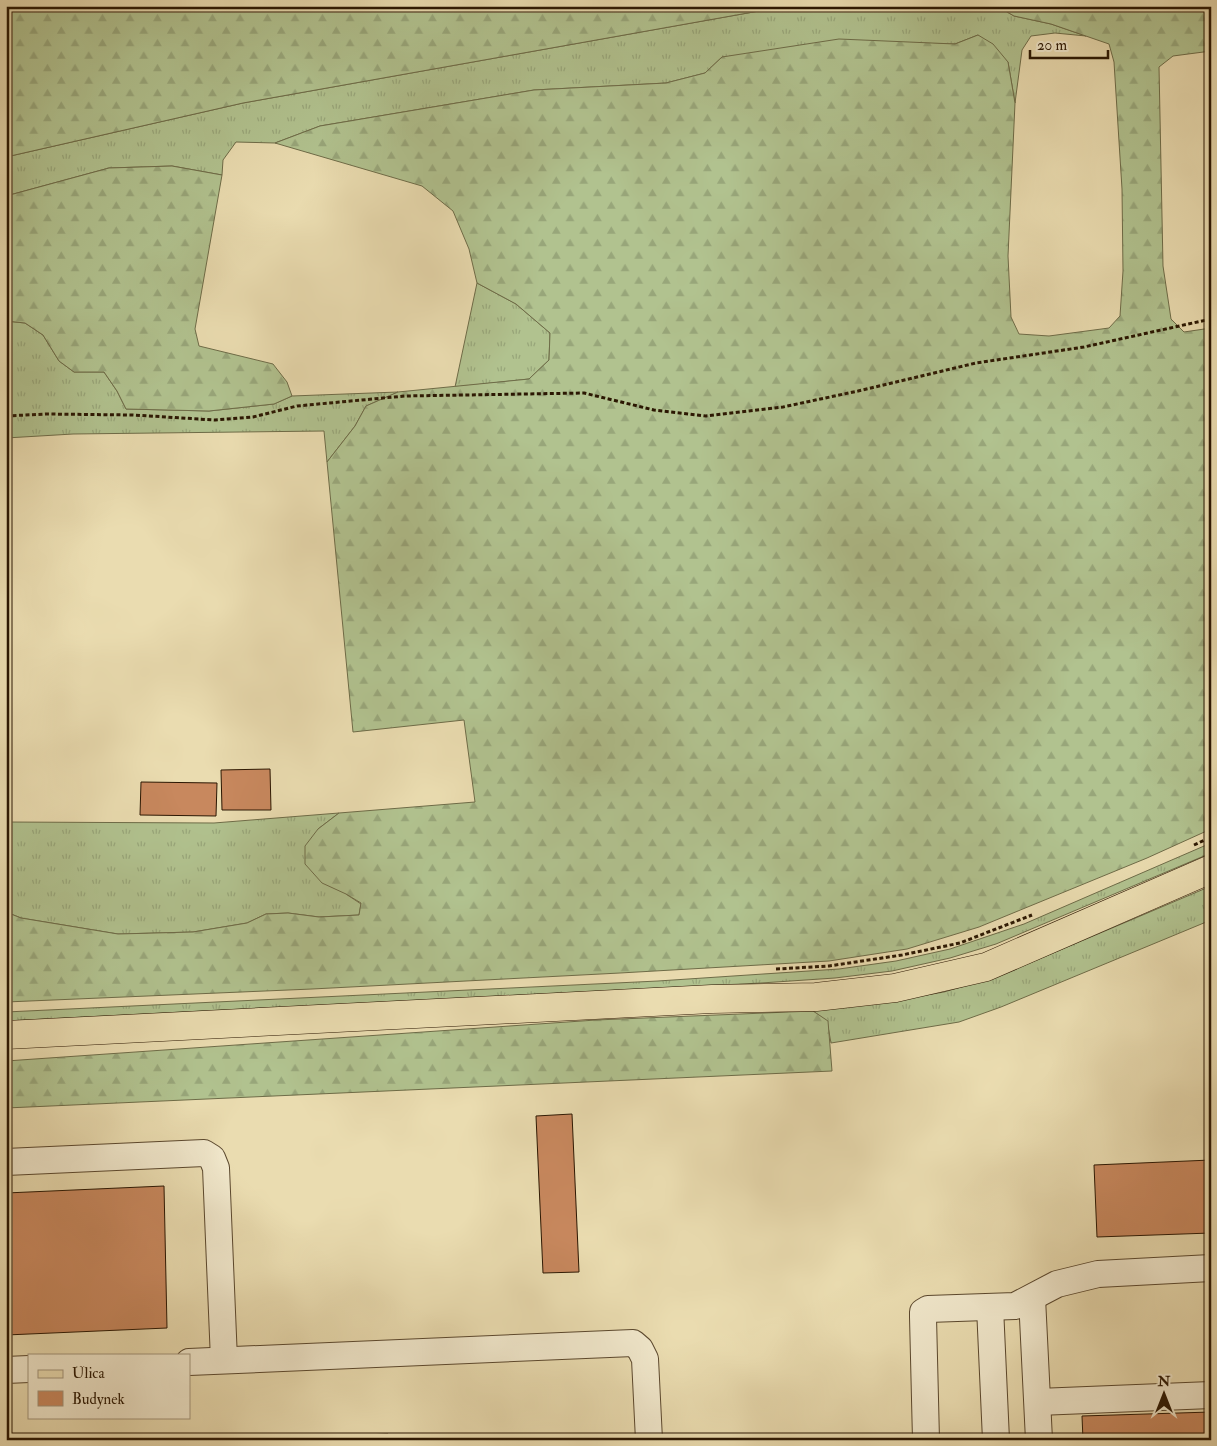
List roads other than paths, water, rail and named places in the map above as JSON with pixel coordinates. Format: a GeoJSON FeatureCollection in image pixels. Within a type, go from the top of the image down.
{"type":"FeatureCollection","features":[{"type":"Feature","properties":{"kind":"main road"},"geometry":{"type":"LineString","coordinates":[[6,1035],[712,999],[816,997],[895,988],[986,967],[1211,869]]}},
{"type":"Feature","properties":{"kind":"lane"},"geometry":{"type":"LineString","coordinates":[[6,1162],[204,1153],[212,1158],[216,1168],[224,1360]]}},
{"type":"Feature","properties":{"kind":"lane"},"geometry":{"type":"LineString","coordinates":[[926,1440],[923,1312],[928,1309],[1015,1306],[1057,1284],[1098,1274],[1211,1268]]}},
{"type":"Feature","properties":{"kind":"lane"},"geometry":{"type":"LineString","coordinates":[[1032,1298],[1040,1440]]}},
{"type":"Feature","properties":{"kind":"lane"},"geometry":{"type":"LineString","coordinates":[[990,1307],[996,1440]]}},
{"type":"Feature","properties":{"kind":"lane"},"geometry":{"type":"LineString","coordinates":[[190,1362],[633,1343],[640,1349],[646,1359],[649,1440]]}},
{"type":"Feature","properties":{"kind":"lane"},"geometry":{"type":"LineString","coordinates":[[6,1370],[28,1369]]}},
{"type":"Feature","properties":{"kind":"lane"},"geometry":{"type":"LineString","coordinates":[[1038,1402],[1211,1395]]}}]}
